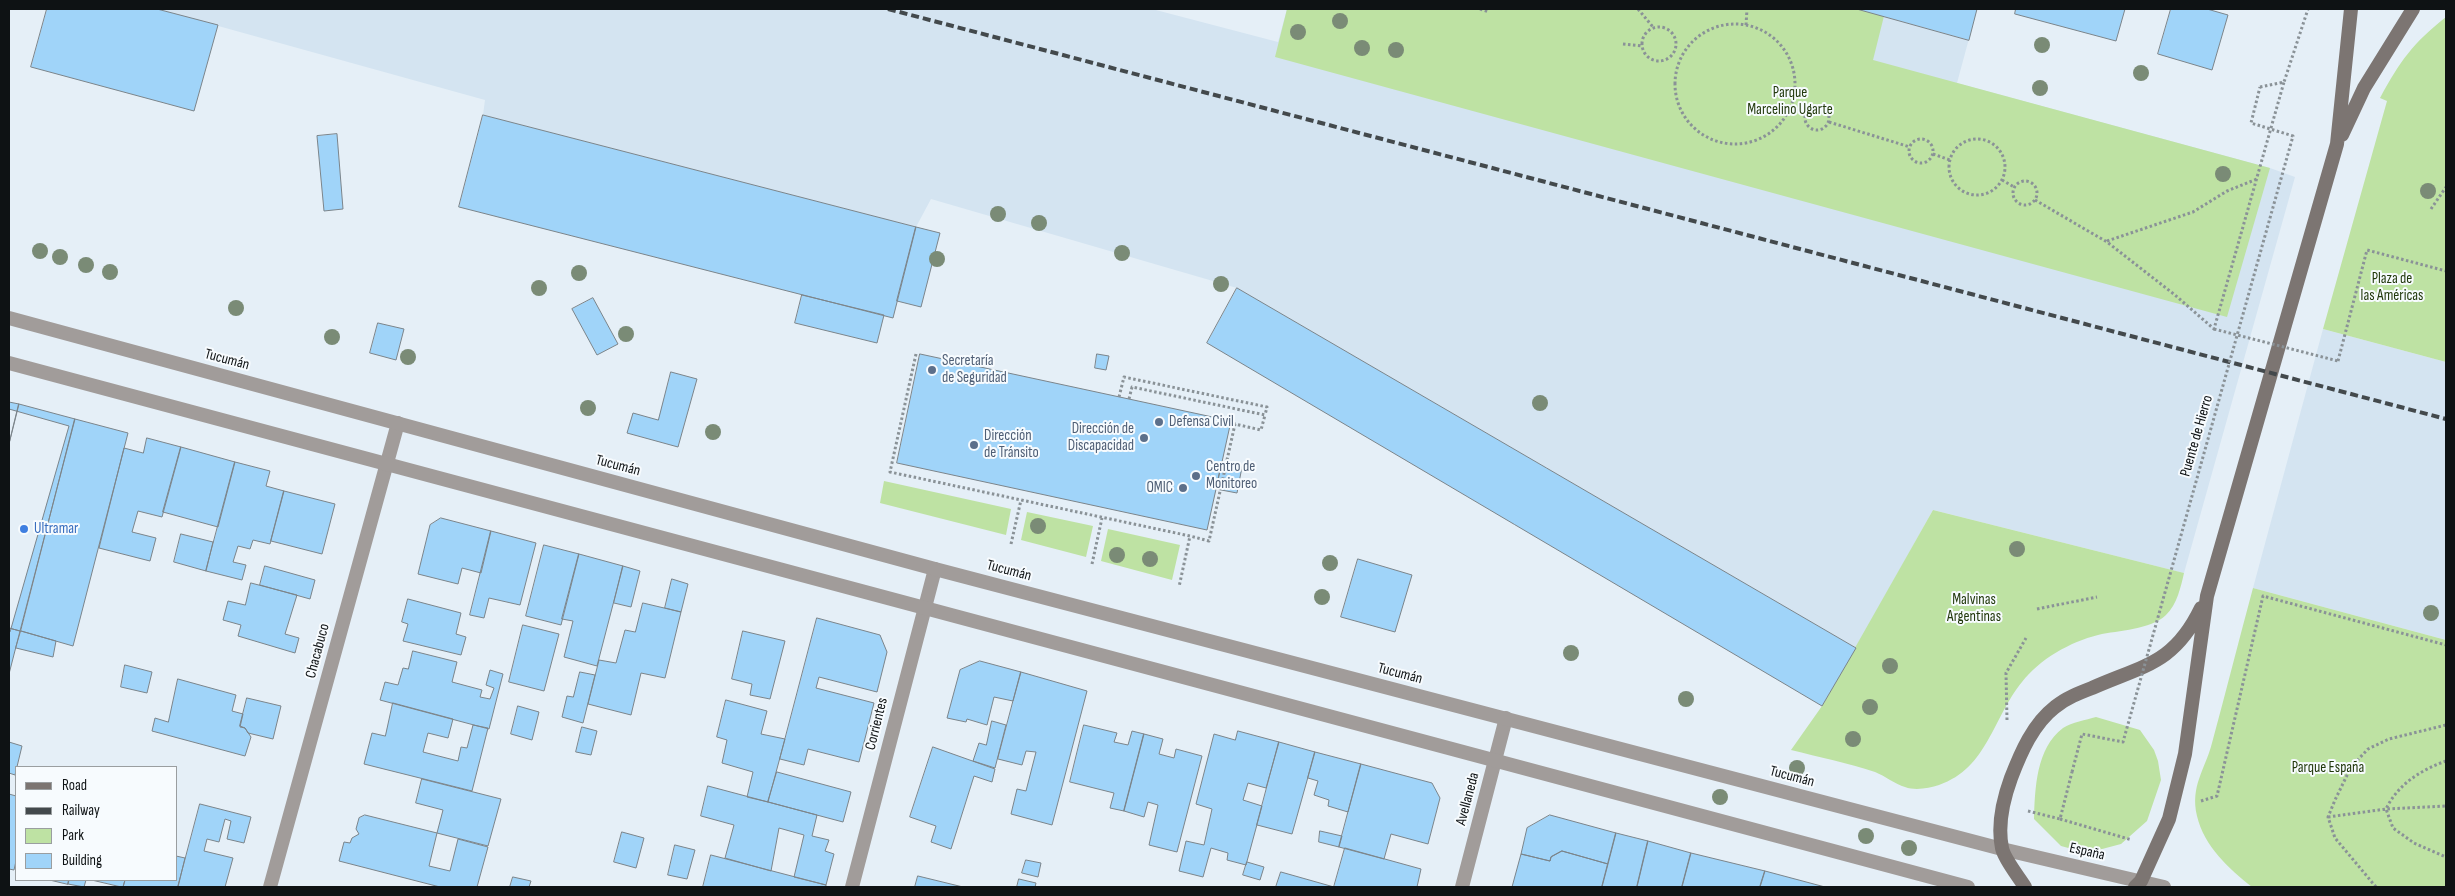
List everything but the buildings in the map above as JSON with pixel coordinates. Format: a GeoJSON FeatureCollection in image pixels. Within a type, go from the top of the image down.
{"type":"FeatureCollection","features":[{"type":"Feature","properties":{"kind":"main road"},"geometry":{"type":"LineString","coordinates":[[2337,144],[2351,9]]}},
{"type":"Feature","properties":{"kind":"main road"},"geometry":{"type":"LineString","coordinates":[[2138,884],[2169,819],[2185,754],[2207,596],[2337,144],[2364,88],[2413,9]]}},
{"type":"Feature","properties":{"kind":"main road"},"geometry":{"type":"LineString","coordinates":[[2025,887],[2002,849],[2002,804],[2022,750],[2035,730],[2054,708],[2071,696],[2152,664],[2168,655],[2192,627],[2207,596]]}},
{"type":"Feature","properties":{"kind":"street","name":"Tucumán"},"geometry":{"type":"LineString","coordinates":[[9,318],[935,569],[2002,849]]}},
{"type":"Feature","properties":{"kind":"street"},"geometry":{"type":"LineString","coordinates":[[9,363],[1494,762],[1968,887]]}},
{"type":"Feature","properties":{"kind":"street","name":"Chacabuco"},"geometry":{"type":"LineString","coordinates":[[270,887],[398,423]]}},
{"type":"Feature","properties":{"kind":"street","name":"Corrientes"},"geometry":{"type":"LineString","coordinates":[[852,887],[935,569]]}},
{"type":"Feature","properties":{"kind":"street","name":"Avellaneda"},"geometry":{"type":"LineString","coordinates":[[1462,887],[1506,718]]}},
{"type":"Feature","properties":{"kind":"street","name":"España"},"geometry":{"type":"LineString","coordinates":[[2002,849],[2138,884],[2164,887]]}},
{"type":"Feature","properties":{"kind":"path"},"geometry":{"type":"LineString","coordinates":[[1480,9],[1489,12]]}},
{"type":"Feature","properties":{"kind":"path"},"geometry":{"type":"LineString","coordinates":[[1638,9],[1653,27]]}},
{"type":"Feature","properties":{"kind":"path"},"geometry":{"type":"LineString","coordinates":[[1746,25],[1747,9]]}},
{"type":"Feature","properties":{"kind":"path"},"geometry":{"type":"LineString","coordinates":[[2214,329],[2284,82],[2308,9]]}},
{"type":"Feature","properties":{"kind":"path"},"geometry":{"type":"LineString","coordinates":[[1730,24],[1746,25],[1770,34],[1784,49],[1794,74],[1795,87],[1791,107],[1780,124],[1765,136],[1747,143],[1728,144],[1710,138],[1693,127],[1682,112],[1676,94],[1676,75],[1682,56],[1694,40],[1711,29],[1730,24]]}},
{"type":"Feature","properties":{"kind":"path"},"geometry":{"type":"LineString","coordinates":[[1653,27],[1664,27],[1674,33],[1677,43],[1674,52],[1669,58],[1658,61],[1648,56],[1642,46],[1644,35],[1653,27]]}},
{"type":"Feature","properties":{"kind":"path"},"geometry":{"type":"LineString","coordinates":[[1623,44],[1642,46]]}},
{"type":"Feature","properties":{"kind":"path"},"geometry":{"type":"LineString","coordinates":[[1674,52],[1682,56]]}},
{"type":"Feature","properties":{"kind":"path","name":"Puente de Hierro"},"geometry":{"type":"LineString","coordinates":[[2060,819],[2082,734],[2123,742],[2292,136],[2251,123],[2260,87],[2284,82]]}},
{"type":"Feature","properties":{"kind":"path"},"geometry":{"type":"LineString","coordinates":[[1820,106],[1828,114],[1829,122],[1821,130],[1812,129],[1806,124],[1806,116],[1809,109],[1820,106]]}},
{"type":"Feature","properties":{"kind":"path"},"geometry":{"type":"LineString","coordinates":[[1791,107],[1806,116]]}},
{"type":"Feature","properties":{"kind":"path"},"geometry":{"type":"LineString","coordinates":[[1829,122],[1910,147]]}},
{"type":"Feature","properties":{"kind":"path"},"geometry":{"type":"LineString","coordinates":[[1974,139],[1992,143],[2004,157],[2006,166],[2002,180],[1993,190],[1984,194],[1967,193],[1954,182],[1950,173],[1950,160],[1957,148],[1964,142],[1974,139]]}},
{"type":"Feature","properties":{"kind":"path"},"geometry":{"type":"LineString","coordinates":[[1924,140],[1931,144],[1933,154],[1928,161],[1920,163],[1911,156],[1910,147],[1914,142],[1924,140]]}},
{"type":"Feature","properties":{"kind":"path"},"geometry":{"type":"LineString","coordinates":[[1933,154],[1950,160]]}},
{"type":"Feature","properties":{"kind":"path"},"geometry":{"type":"LineString","coordinates":[[2106,242],[2194,212],[2227,191],[2258,179]]}},
{"type":"Feature","properties":{"kind":"path"},"geometry":{"type":"LineString","coordinates":[[2002,180],[2014,187]]}},
{"type":"Feature","properties":{"kind":"path"},"geometry":{"type":"LineString","coordinates":[[2024,181],[2031,183],[2037,192],[2034,200],[2028,204],[2020,204],[2014,198],[2014,187],[2024,181]]}},
{"type":"Feature","properties":{"kind":"path"},"geometry":{"type":"LineString","coordinates":[[2431,209],[2446,187]]}},
{"type":"Feature","properties":{"kind":"path"},"geometry":{"type":"LineString","coordinates":[[2034,200],[2106,242],[2175,295],[2214,329],[2338,361],[2367,250],[2446,271]]}},
{"type":"Feature","properties":{"kind":"path"},"geometry":{"type":"LineString","coordinates":[[916,354],[890,472],[1209,541],[1235,424],[1261,430],[1267,407],[1124,376],[1119,397]]}},
{"type":"Feature","properties":{"kind":"path"},"geometry":{"type":"LineString","coordinates":[[1129,399],[1132,387],[1265,415]]}},
{"type":"Feature","properties":{"kind":"path"},"geometry":{"type":"LineString","coordinates":[[1012,544],[1021,500]]}},
{"type":"Feature","properties":{"kind":"path"},"geometry":{"type":"LineString","coordinates":[[1092,564],[1102,518]]}},
{"type":"Feature","properties":{"kind":"path"},"geometry":{"type":"LineString","coordinates":[[1179,588],[1190,536]]}},
{"type":"Feature","properties":{"kind":"path"},"geometry":{"type":"LineString","coordinates":[[2198,802],[2217,796],[2263,596],[2446,645]]}},
{"type":"Feature","properties":{"kind":"path"},"geometry":{"type":"LineString","coordinates":[[2037,609],[2097,597]]}},
{"type":"Feature","properties":{"kind":"path"},"geometry":{"type":"LineString","coordinates":[[2007,720],[2006,673],[2026,638]]}},
{"type":"Feature","properties":{"kind":"path"},"geometry":{"type":"LineString","coordinates":[[2376,887],[2335,838],[2328,817],[2351,767],[2368,749],[2389,739],[2446,725]]}},
{"type":"Feature","properties":{"kind":"path"},"geometry":{"type":"LineString","coordinates":[[2386,809],[2401,788],[2421,770],[2446,761]]}},
{"type":"Feature","properties":{"kind":"path"},"geometry":{"type":"LineString","coordinates":[[2002,804],[2157,847]]}},
{"type":"Feature","properties":{"kind":"path"},"geometry":{"type":"LineString","coordinates":[[2328,817],[2386,809],[2446,806]]}},
{"type":"Feature","properties":{"kind":"path"},"geometry":{"type":"LineString","coordinates":[[2386,809],[2393,828],[2414,843],[2446,857]]}},
{"type":"Feature","properties":{"kind":"shaded area"},"geometry":{"type":"Polygon","coordinates":[[[157,9],[1152,9],[1278,42],[1287,9],[1977,9],[1957,83],[2270,168],[2295,177],[2184,573],[1933,510],[1856,648],[1237,288],[931,199],[916,227],[483,115],[485,100],[157,9]]]}},
{"type":"Feature","properties":{"kind":"shaded area"},"geometry":{"type":"Polygon","coordinates":[[[2323,329],[2446,362],[2446,640],[2253,588],[2323,329]]]}},
{"type":"Feature","properties":{"kind":"green space","name":"Parque Marcelino Ugarte"},"geometry":{"type":"Polygon","coordinates":[[[1287,9],[1857,9],[1884,16],[1873,60],[2270,168],[2227,317],[1275,57],[1287,9]]]}},
{"type":"Feature","properties":{"kind":"green space","name":"Plaza de las Américas"},"geometry":{"type":"Polygon","coordinates":[[[2446,17],[2446,362],[2323,329],[2387,101],[2380,98],[2408,53],[2446,17]]]}},
{"type":"Feature","properties":{"kind":"green space"},"geometry":{"type":"Polygon","coordinates":[[[884,481],[1011,509],[1006,535],[880,503],[884,481]]]}},
{"type":"Feature","properties":{"kind":"green space","name":"Malvinas Argentinas"},"geometry":{"type":"Polygon","coordinates":[[[1933,510],[2184,573],[2176,601],[2166,615],[2152,624],[2143,627],[2087,638],[2066,647],[2047,659],[2022,682],[2012,696],[1988,740],[1969,767],[1939,785],[1914,789],[1901,786],[1865,769],[1791,750],[1822,706],[1933,510]]]}},
{"type":"Feature","properties":{"kind":"green space"},"geometry":{"type":"Polygon","coordinates":[[[1027,512],[1093,526],[1086,557],[1021,540],[1027,512]]]}},
{"type":"Feature","properties":{"kind":"green space"},"geometry":{"type":"Polygon","coordinates":[[[1108,529],[1180,545],[1172,580],[1101,561],[1108,529]]]}},
{"type":"Feature","properties":{"kind":"green space","name":"Parque España"},"geometry":{"type":"Polygon","coordinates":[[[2253,588],[2446,640],[2446,887],[2252,887],[2226,865],[2211,847],[2200,827],[2195,796],[2199,778],[2212,743],[2253,588]]]}},
{"type":"Feature","properties":{"kind":"green space"},"geometry":{"type":"Polygon","coordinates":[[[2096,717],[2140,730],[2154,750],[2161,780],[2147,821],[2121,844],[2087,853],[2061,846],[2034,819],[2035,795],[2042,758],[2054,736],[2067,726],[2096,717]]]}},
{"type":"Feature","properties":{"kind":"railway"},"geometry":{"type":"LineString","coordinates":[[888,9],[2446,419]]}},
{"type":"Feature","properties":{"kind":"place","name":"Secretaría de Seguridad"},"geometry":{"type":"Point","coordinates":[932,370]}},
{"type":"Feature","properties":{"kind":"place","name":"Defensa Civil"},"geometry":{"type":"Point","coordinates":[1159,422]}},
{"type":"Feature","properties":{"kind":"place","name":"Dirección de Discapacidad"},"geometry":{"type":"Point","coordinates":[1144,438]}},
{"type":"Feature","properties":{"kind":"place","name":"Dirección de Tránsito"},"geometry":{"type":"Point","coordinates":[974,445]}},
{"type":"Feature","properties":{"kind":"place","name":"Centro de Monitoreo"},"geometry":{"type":"Point","coordinates":[1196,476]}},
{"type":"Feature","properties":{"kind":"place","name":"OMIC"},"geometry":{"type":"Point","coordinates":[1183,488]}},
{"type":"Feature","properties":{"kind":"place","name":"Ultramar"},"geometry":{"type":"Point","coordinates":[24,529]}}]}
